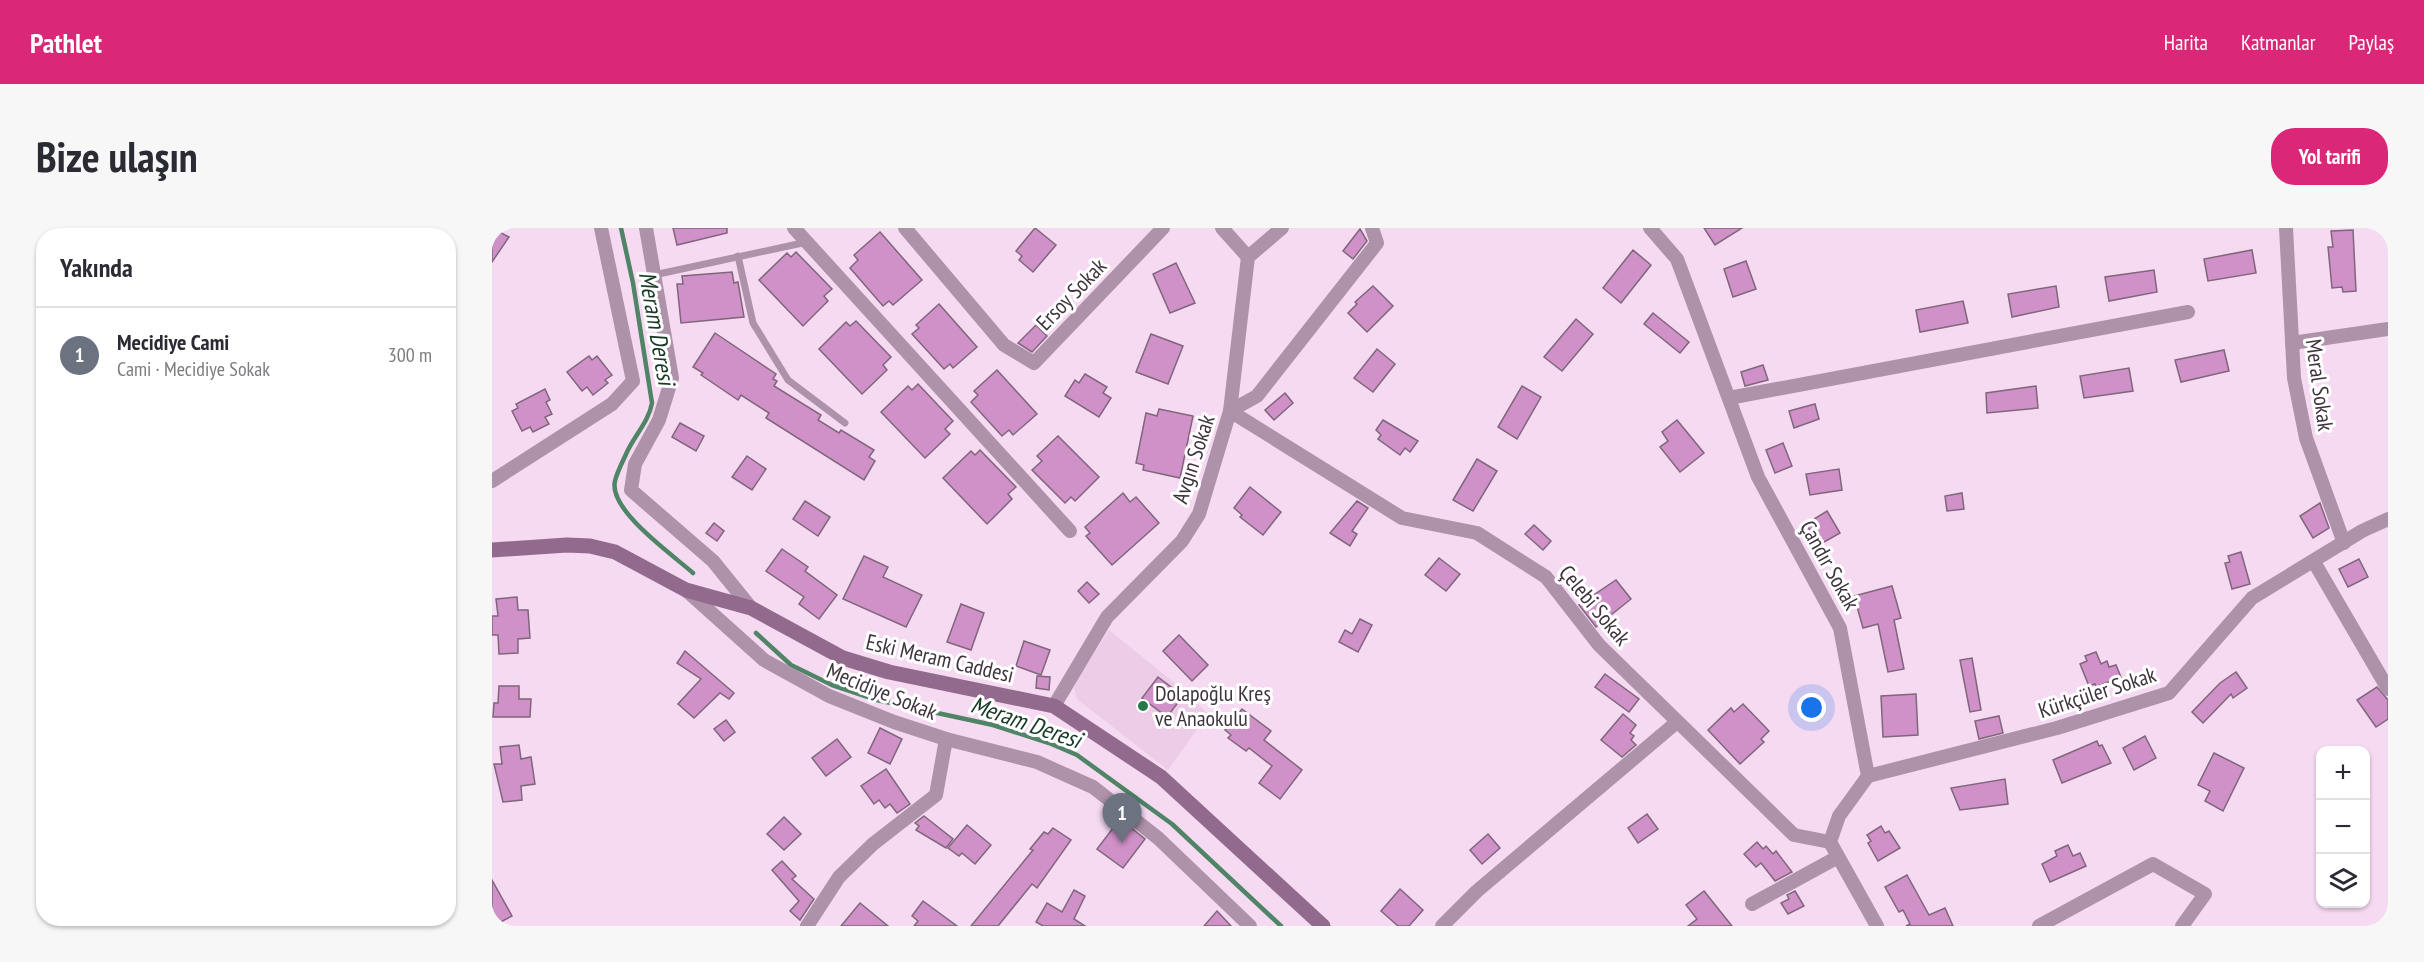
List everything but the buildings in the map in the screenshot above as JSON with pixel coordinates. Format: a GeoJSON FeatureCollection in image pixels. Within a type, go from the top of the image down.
{"type":"FeatureCollection","features":[{"type":"Feature","properties":{"kind":"street"},"geometry":{"type":"LineString","coordinates":[[492,481],[612,404],[633,381],[601,228]]}},
{"type":"Feature","properties":{"kind":"street"},"geometry":{"type":"LineString","coordinates":[[646,228],[672,378],[659,420],[635,464],[632,490],[713,561],[751,608]]}},
{"type":"Feature","properties":{"kind":"street"},"geometry":{"type":"LineString","coordinates":[[794,228],[1070,531]]}},
{"type":"Feature","properties":{"kind":"street","name":"Ersoy Sokak"},"geometry":{"type":"LineString","coordinates":[[905,228],[1004,345],[1034,363],[1163,228]]}},
{"type":"Feature","properties":{"kind":"street"},"geometry":{"type":"LineString","coordinates":[[1222,228],[1248,257],[1282,228]]}},
{"type":"Feature","properties":{"kind":"street"},"geometry":{"type":"LineString","coordinates":[[1230,411],[1257,396],[1377,243],[1372,228]]}},
{"type":"Feature","properties":{"kind":"street","name":"Çandır Sokak"},"geometry":{"type":"LineString","coordinates":[[1650,228],[1677,259],[1758,477],[1840,628],[1868,776]]}},
{"type":"Feature","properties":{"kind":"street","name":"Meral Sokak"},"geometry":{"type":"LineString","coordinates":[[2286,228],[2294,378],[2306,438],[2344,543]]}},
{"type":"Feature","properties":{"kind":"street","name":"Avgın Sokak"},"geometry":{"type":"LineString","coordinates":[[1054,706],[1107,616],[1182,542],[1199,514],[1230,411],[1248,257]]}},
{"type":"Feature","properties":{"kind":"street"},"geometry":{"type":"LineString","coordinates":[[1729,398],[2188,312]]}},
{"type":"Feature","properties":{"kind":"street"},"geometry":{"type":"LineString","coordinates":[[2292,343],[2388,329]]}},
{"type":"Feature","properties":{"kind":"street","name":"Çelebi Sokak"},"geometry":{"type":"LineString","coordinates":[[1230,411],[1402,518],[1476,533],[1546,577],[1599,645],[1794,835],[1830,842]]}},
{"type":"Feature","properties":{"kind":"street","name":"Kürkçüler Sokak"},"geometry":{"type":"LineString","coordinates":[[1868,776],[2057,728],[2169,693],[2252,598],[2388,519]]}},
{"type":"Feature","properties":{"kind":"street","name":"Eski Meram Caddesi"},"geometry":{"type":"LineString","coordinates":[[492,550],[590,546],[634,560],[686,590],[751,608],[843,658],[867,666],[1054,706],[1161,777],[1323,926]]}},
{"type":"Feature","properties":{"kind":"street"},"geometry":{"type":"LineString","coordinates":[[2314,562],[2388,689]]}},
{"type":"Feature","properties":{"kind":"street","name":"Mecidiye Sokak"},"geometry":{"type":"LineString","coordinates":[[686,590],[764,660],[829,696],[894,722],[946,739],[1037,762],[1094,787],[1158,838],[1250,926]]}},
{"type":"Feature","properties":{"kind":"street"},"geometry":{"type":"LineString","coordinates":[[1442,926],[1477,891],[1677,722]]}},
{"type":"Feature","properties":{"kind":"street"},"geometry":{"type":"LineString","coordinates":[[807,926],[839,877],[873,844],[936,795],[946,739]]}},
{"type":"Feature","properties":{"kind":"street"},"geometry":{"type":"LineString","coordinates":[[1868,776],[1839,816],[1830,842],[1877,926]]}},
{"type":"Feature","properties":{"kind":"street"},"geometry":{"type":"LineString","coordinates":[[1752,904],[1838,857]]}},
{"type":"Feature","properties":{"kind":"street"},"geometry":{"type":"LineString","coordinates":[[2038,926],[2153,864],[2205,894],[2182,926]]}},
{"type":"Feature","properties":{"kind":"lane"},"geometry":{"type":"LineString","coordinates":[[654,275],[807,242]]}},
{"type":"Feature","properties":{"kind":"lane"},"geometry":{"type":"LineString","coordinates":[[738,256],[753,323],[788,380],[845,423]]}},
{"type":"Feature","properties":{"kind":"shaded area","name":"Dolapoğlu Kreş ve Anaokulu"},"geometry":{"type":"Polygon","coordinates":[[[1109,630],[1187,693],[1208,714],[1168,770],[1077,699],[1074,688],[1080,675],[1109,630]]]}},
{"type":"Feature","properties":{"kind":"waterway","name":"Meram Deresi"},"geometry":{"type":"LineString","coordinates":[[621,228],[633,283],[652,403],[648,416],[619,470],[615,481],[616,493],[621,505],[631,518],[693,573]]}},
{"type":"Feature","properties":{"kind":"waterway","name":"Meram Deresi"},"geometry":{"type":"LineString","coordinates":[[756,633],[791,665],[832,685],[877,700],[993,725],[1049,743],[1077,755],[1172,824],[1281,926]]}},
{"type":"Feature","properties":{"kind":"place","name":"Dolapoğlu Kreş ve Anaokulu"},"geometry":{"type":"Point","coordinates":[1143,706]}},
{"type":"Feature","properties":{"kind":"place","name":"Mecidiye Cami"},"geometry":{"type":"Point","coordinates":[1122,843]}}]}
